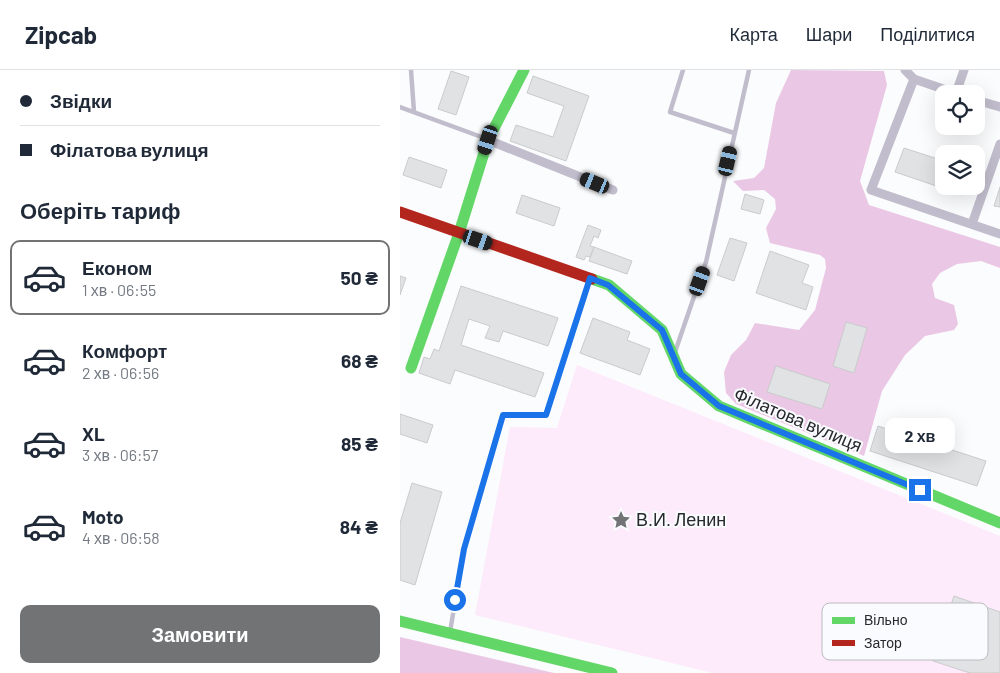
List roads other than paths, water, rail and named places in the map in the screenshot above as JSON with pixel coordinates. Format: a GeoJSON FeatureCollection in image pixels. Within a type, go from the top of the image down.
{"type":"FeatureCollection","features":[{"type":"Feature","properties":{"kind":"street"},"geometry":{"type":"LineString","coordinates":[[411,368],[459,233],[488,140],[524,70]]}},
{"type":"Feature","properties":{"kind":"street"},"geometry":{"type":"LineString","coordinates":[[905,70],[914,79],[935,86]]}},
{"type":"Feature","properties":{"kind":"street"},"geometry":{"type":"LineString","coordinates":[[959,85],[964,70]]}},
{"type":"Feature","properties":{"kind":"street"},"geometry":{"type":"LineString","coordinates":[[914,79],[871,190],[1000,234]]}},
{"type":"Feature","properties":{"kind":"street"},"geometry":{"type":"LineString","coordinates":[[985,103],[1000,107]]}},
{"type":"Feature","properties":{"kind":"street"},"geometry":{"type":"LineString","coordinates":[[488,140],[613,190]]}},
{"type":"Feature","properties":{"kind":"street"},"geometry":{"type":"LineString","coordinates":[[972,224],[1000,144]]}},
{"type":"Feature","properties":{"kind":"street","name":"Філатова вулиця"},"geometry":{"type":"LineString","coordinates":[[400,212],[608,285],[662,330],[681,374],[719,406],[1000,523]]}},
{"type":"Feature","properties":{"kind":"street"},"geometry":{"type":"LineString","coordinates":[[400,621],[612,673]]}},
{"type":"Feature","properties":{"kind":"lane"},"geometry":{"type":"LineString","coordinates":[[411,70],[414,112]]}},
{"type":"Feature","properties":{"kind":"lane"},"geometry":{"type":"LineString","coordinates":[[683,70],[670,112],[734,134]]}},
{"type":"Feature","properties":{"kind":"lane"},"geometry":{"type":"LineString","coordinates":[[673,356],[706,262],[749,70]]}},
{"type":"Feature","properties":{"kind":"lane"},"geometry":{"type":"LineString","coordinates":[[400,107],[488,140]]}},
{"type":"Feature","properties":{"kind":"lane"},"geometry":{"type":"LineString","coordinates":[[449,634],[464,549],[503,415],[546,415],[590,278]]}},
{"type":"Feature","properties":{"kind":"place","name":"В.И. Ленин"},"geometry":{"type":"Point","coordinates":[621,520]}}]}
